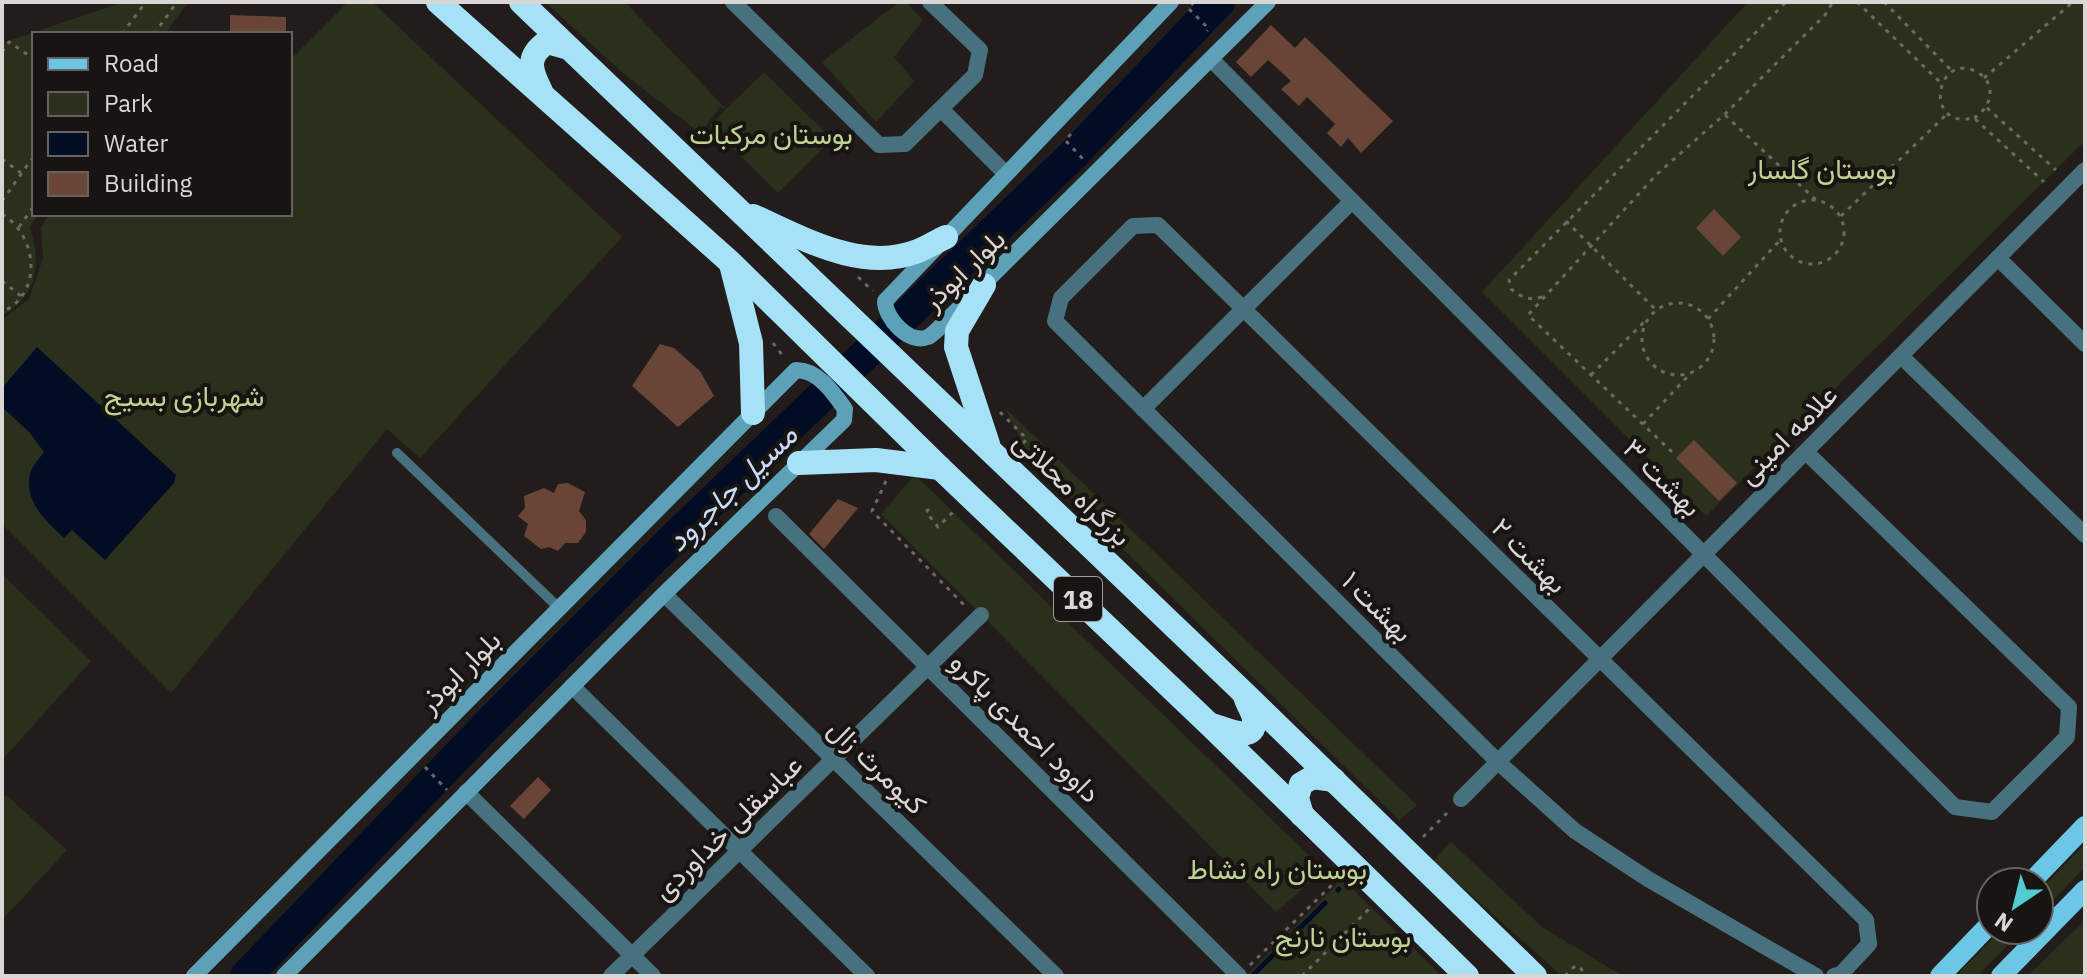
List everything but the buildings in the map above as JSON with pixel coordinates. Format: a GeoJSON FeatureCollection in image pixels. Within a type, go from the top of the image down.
{"type":"FeatureCollection","features":[{"type":"Feature","properties":{"kind":"highway"},"geometry":{"type":"LineString","coordinates":[[438,2],[543,93]]}},
{"type":"Feature","properties":{"kind":"highway","name":"بزرگراه محلاتی"},"geometry":{"type":"LineString","coordinates":[[521,2],[1245,694],[1535,976]]}},
{"type":"Feature","properties":{"kind":"highway"},"geometry":{"type":"LineString","coordinates":[[543,93],[532,71],[531,58],[547,42],[565,47]]}},
{"type":"Feature","properties":{"kind":"highway","name":"18"},"geometry":{"type":"LineString","coordinates":[[543,93],[730,262],[826,371],[940,468],[1467,976]]}},
{"type":"Feature","properties":{"kind":"highway"},"geometry":{"type":"LineString","coordinates":[[735,208],[826,248],[860,257],[896,257],[918,251],[946,237]]}},
{"type":"Feature","properties":{"kind":"highway"},"geometry":{"type":"LineString","coordinates":[[730,262],[751,343],[753,413]]}},
{"type":"Feature","properties":{"kind":"highway"},"geometry":{"type":"LineString","coordinates":[[984,285],[957,331],[956,347],[990,450]]}},
{"type":"Feature","properties":{"kind":"highway"},"geometry":{"type":"LineString","coordinates":[[799,463],[876,460],[940,468]]}},
{"type":"Feature","properties":{"kind":"highway"},"geometry":{"type":"LineString","coordinates":[[1210,725],[1242,735],[1249,732],[1254,718],[1245,694]]}},
{"type":"Feature","properties":{"kind":"highway"},"geometry":{"type":"LineString","coordinates":[[1302,815],[1297,798],[1301,784],[1313,777],[1334,780]]}},
{"type":"Feature","properties":{"kind":"main road","name":"بلوار ابوذر"},"geometry":{"type":"LineString","coordinates":[[1161,5],[885,301],[887,313],[905,332],[922,338],[939,328],[1268,2]]}},
{"type":"Feature","properties":{"kind":"main road","name":"بلوار ابوذر"},"geometry":{"type":"LineString","coordinates":[[194,976],[796,370],[826,371]]}},
{"type":"Feature","properties":{"kind":"main road"},"geometry":{"type":"LineString","coordinates":[[294,973],[458,793],[844,420],[846,390]]}},
{"type":"Feature","properties":{"kind":"main road"},"geometry":{"type":"LineString","coordinates":[[2046,866],[2085,826]]}},
{"type":"Feature","properties":{"kind":"main road"},"geometry":{"type":"LineString","coordinates":[[2001,976],[2085,890]]}},
{"type":"Feature","properties":{"kind":"main road"},"geometry":{"type":"LineString","coordinates":[[1940,976],[1975,940]]}},
{"type":"Feature","properties":{"kind":"street"},"geometry":{"type":"LineString","coordinates":[[733,2],[879,145],[905,144],[975,75],[980,50],[930,2]]}},
{"type":"Feature","properties":{"kind":"street","name":"بهشت ۳"},"geometry":{"type":"LineString","coordinates":[[1212,60],[1955,807],[1992,812],[2067,737],[2069,707],[1806,452]]}},
{"type":"Feature","properties":{"kind":"street"},"geometry":{"type":"LineString","coordinates":[[941,109],[1006,174]]}},
{"type":"Feature","properties":{"kind":"street","name":"علامه امینی"},"geometry":{"type":"LineString","coordinates":[[1461,799],[2085,170]]}},
{"type":"Feature","properties":{"kind":"street"},"geometry":{"type":"LineString","coordinates":[[1143,409],[1352,201]]}},
{"type":"Feature","properties":{"kind":"street","name":"بهشت ۲"},"geometry":{"type":"LineString","coordinates":[[1158,225],[1866,920],[1869,944],[1841,974],[1834,976]]}},
{"type":"Feature","properties":{"kind":"street","name":"بهشت ۱"},"geometry":{"type":"LineString","coordinates":[[1158,225],[1133,226],[1061,298],[1055,321],[1498,762],[1575,831],[1648,879],[1816,976]]}},
{"type":"Feature","properties":{"kind":"street"},"geometry":{"type":"LineString","coordinates":[[1998,258],[2085,344]]}},
{"type":"Feature","properties":{"kind":"street"},"geometry":{"type":"LineString","coordinates":[[1901,356],[2085,535]]}},
{"type":"Feature","properties":{"kind":"street","name":"داوود احمدی پاکرو"},"geometry":{"type":"LineString","coordinates":[[776,516],[1239,976]]}},
{"type":"Feature","properties":{"kind":"street","name":"کیومرث زال"},"geometry":{"type":"LineString","coordinates":[[664,594],[1056,976]]}},
{"type":"Feature","properties":{"kind":"street","name":"عباسقلی خداوردی"},"geometry":{"type":"LineString","coordinates":[[611,976],[979,616]]}},
{"type":"Feature","properties":{"kind":"street"},"geometry":{"type":"LineString","coordinates":[[572,686],[867,976]]}},
{"type":"Feature","properties":{"kind":"street"},"geometry":{"type":"LineString","coordinates":[[458,793],[653,976]]}},
{"type":"Feature","properties":{"kind":"lane"},"geometry":{"type":"LineString","coordinates":[[397,453],[559,608]]}},
{"type":"Feature","properties":{"kind":"path"},"geometry":{"type":"LineString","coordinates":[[155,32],[177,2]]}},
{"type":"Feature","properties":{"kind":"path"},"geometry":{"type":"LineString","coordinates":[[1194,2],[1188,8],[1208,30]]}},
{"type":"Feature","properties":{"kind":"path"},"geometry":{"type":"LineString","coordinates":[[1546,296],[1533,300],[1520,296],[1511,289],[1509,280],[1786,2]]}},
{"type":"Feature","properties":{"kind":"path"},"geometry":{"type":"LineString","coordinates":[[1672,452],[1528,315],[1657,174],[1725,114],[1825,15],[1833,2]]}},
{"type":"Feature","properties":{"kind":"path"},"geometry":{"type":"LineString","coordinates":[[1857,2],[1942,84]]}},
{"type":"Feature","properties":{"kind":"path"},"geometry":{"type":"LineString","coordinates":[[1884,2],[1953,72]]}},
{"type":"Feature","properties":{"kind":"path"},"geometry":{"type":"LineString","coordinates":[[1984,78],[2073,2]]}},
{"type":"Feature","properties":{"kind":"path"},"geometry":{"type":"LineString","coordinates":[[123,32],[145,3]]}},
{"type":"Feature","properties":{"kind":"path"},"geometry":{"type":"LineString","coordinates":[[2,52],[9,42],[32,58]]}},
{"type":"Feature","properties":{"kind":"path"},"geometry":{"type":"LineString","coordinates":[[1970,70],[1984,78],[1990,92],[1987,108],[1974,118],[1958,119],[1948,113],[1940,102],[1942,84],[1953,72],[1970,70]]}},
{"type":"Feature","properties":{"kind":"path"},"geometry":{"type":"LineString","coordinates":[[1987,108],[2056,170]]}},
{"type":"Feature","properties":{"kind":"path"},"geometry":{"type":"LineString","coordinates":[[1840,216],[1948,113]]}},
{"type":"Feature","properties":{"kind":"path"},"geometry":{"type":"LineString","coordinates":[[1725,114],[1816,200],[1834,208],[1840,216],[1844,238],[1833,256],[1824,262],[1802,262],[1793,257],[1781,239],[1780,229],[1788,211],[1796,204],[1816,200]]}},
{"type":"Feature","properties":{"kind":"path"},"geometry":{"type":"LineString","coordinates":[[1974,118],[2044,182]]}},
{"type":"Feature","properties":{"kind":"path"},"geometry":{"type":"LineString","coordinates":[[1071,134],[1065,140],[1084,159]]}},
{"type":"Feature","properties":{"kind":"path"},"geometry":{"type":"LineString","coordinates":[[2,159],[22,174]]}},
{"type":"Feature","properties":{"kind":"path"},"geometry":{"type":"LineString","coordinates":[[2,201],[32,159]]}},
{"type":"Feature","properties":{"kind":"path"},"geometry":{"type":"LineString","coordinates":[[19,227],[32,209]]}},
{"type":"Feature","properties":{"kind":"path"},"geometry":{"type":"LineString","coordinates":[[2,312],[21,296],[29,280],[32,261],[28,243],[19,227],[3,216]]}},
{"type":"Feature","properties":{"kind":"path"},"geometry":{"type":"LineString","coordinates":[[1566,221],[1656,310]]}},
{"type":"Feature","properties":{"kind":"path"},"geometry":{"type":"LineString","coordinates":[[1708,319],[1781,239]]}},
{"type":"Feature","properties":{"kind":"path"},"geometry":{"type":"LineString","coordinates":[[2,281],[21,296]]}},
{"type":"Feature","properties":{"kind":"path"},"geometry":{"type":"LineString","coordinates":[[1591,375],[1656,310],[1666,304],[1678,303],[1700,310],[1713,330],[1712,354],[1643,424]]}},
{"type":"Feature","properties":{"kind":"path"},"geometry":{"type":"LineString","coordinates":[[1647,319],[1642,342],[1651,364],[1672,375],[1692,372]]}},
{"type":"Feature","properties":{"kind":"path"},"geometry":{"type":"LineString","coordinates":[[994,406],[1027,439]]}},
{"type":"Feature","properties":{"kind":"path"},"geometry":{"type":"LineString","coordinates":[[886,481],[872,511],[979,616]]}},
{"type":"Feature","properties":{"kind":"path"},"geometry":{"type":"LineString","coordinates":[[929,509],[926,512],[938,527]]}},
{"type":"Feature","properties":{"kind":"path"},"geometry":{"type":"LineString","coordinates":[[425,767],[458,793]]}},
{"type":"Feature","properties":{"kind":"path"},"geometry":{"type":"LineString","coordinates":[[1423,837],[1461,799]]}},
{"type":"Feature","properties":{"kind":"path"},"geometry":{"type":"LineString","coordinates":[[1239,976],[1353,864]]}},
{"type":"Feature","properties":{"kind":"path"},"geometry":{"type":"LineString","coordinates":[[1302,976],[1384,894]]}},
{"type":"Feature","properties":{"kind":"path"},"geometry":{"type":"LineString","coordinates":[[1565,976],[1575,966],[1580,967],[1583,972],[1581,976]]}},
{"type":"Feature","properties":{"kind":"path"},"geometry":{"type":"LineString","coordinates":[[1311,967],[1316,973]]}},
{"type":"Feature","properties":{"kind":"green space"},"geometry":{"type":"Polygon","coordinates":[[[123,2],[188,2],[166,32],[34,32],[123,2]]]}},
{"type":"Feature","properties":{"kind":"green space","name":"شهربازی بسیج"},"geometry":{"type":"Polygon","coordinates":[[[348,2],[372,2],[622,237],[420,458],[387,429],[171,693],[2,524],[2,320],[29,299],[43,258],[41,227],[49,216],[292,216],[292,58],[348,2]]]}},
{"type":"Feature","properties":{"kind":"green space"},"geometry":{"type":"Polygon","coordinates":[[[545,2],[625,2],[726,109],[720,107],[705,127],[696,130],[623,73],[545,2]]]}},
{"type":"Feature","properties":{"kind":"green space"},"geometry":{"type":"Polygon","coordinates":[[[899,2],[906,2],[923,20],[894,57],[914,81],[876,122],[822,62],[899,2]]]}},
{"type":"Feature","properties":{"kind":"green space","name":"بوستان گلسار"},"geometry":{"type":"Polygon","coordinates":[[[1748,2],[2085,2],[2085,141],[1706,516],[1482,292],[1748,2]]]}},
{"type":"Feature","properties":{"kind":"green space"},"geometry":{"type":"Polygon","coordinates":[[[32,33],[32,216],[37,216],[30,227],[36,266],[34,278],[24,298],[2,316],[2,43],[32,33]]]}},
{"type":"Feature","properties":{"kind":"green space","name":"بوستان مرکبات"},"geometry":{"type":"Polygon","coordinates":[[[764,72],[832,139],[778,193],[710,126],[764,72]]]}},
{"type":"Feature","properties":{"kind":"green space"},"geometry":{"type":"Polygon","coordinates":[[[1005,408],[1417,805],[1399,820],[1029,457],[1005,408]]]}},
{"type":"Feature","properties":{"kind":"green space","name":"بوستان راه نشاط"},"geometry":{"type":"Polygon","coordinates":[[[915,475],[1324,870],[1276,912],[881,514],[915,475]]]}},
{"type":"Feature","properties":{"kind":"green space"},"geometry":{"type":"Polygon","coordinates":[[[2,574],[91,661],[2,760],[2,574]]]}},
{"type":"Feature","properties":{"kind":"green space"},"geometry":{"type":"Polygon","coordinates":[[[6,795],[67,850],[2,920],[2,799],[6,795]]]}},
{"type":"Feature","properties":{"kind":"green space"},"geometry":{"type":"Polygon","coordinates":[[[1451,842],[1542,927],[1623,976],[1562,976],[1433,861],[1451,842]]]}},
{"type":"Feature","properties":{"kind":"green space"},"geometry":{"type":"Polygon","coordinates":[[[2085,844],[2085,867],[2055,898],[2055,875],[2085,844]]]}},
{"type":"Feature","properties":{"kind":"green space","name":"بوستان نارنج"},"geometry":{"type":"Polygon","coordinates":[[[1342,879],[1442,976],[1246,976],[1342,879]]]}},
{"type":"Feature","properties":{"kind":"green space"},"geometry":{"type":"Polygon","coordinates":[[[2085,920],[2085,976],[2028,976],[2085,920]]]}},
{"type":"Feature","properties":{"kind":"green space"},"geometry":{"type":"Polygon","coordinates":[[[1985,946],[2007,946],[1977,976],[1956,976],[1985,946]]]}},
{"type":"Feature","properties":{"kind":"water"},"geometry":{"type":"Polygon","coordinates":[[[37,347],[176,475],[174,483],[105,560],[72,530],[64,538],[38,510],[30,493],[30,474],[44,452],[29,432],[2,407],[2,388],[37,347]]]}},
{"type":"Feature","properties":{"kind":"waterway","name":"مسیل جاجرود"},"geometry":{"type":"LineString","coordinates":[[246,976],[491,721],[678,534],[1072,156],[1219,2]]}},
{"type":"Feature","properties":{"kind":"waterway"},"geometry":{"type":"LineString","coordinates":[[1252,976],[1325,903]]}}]}
